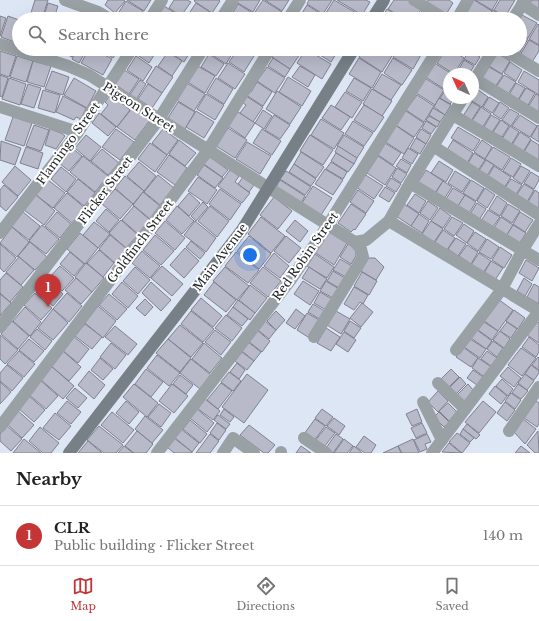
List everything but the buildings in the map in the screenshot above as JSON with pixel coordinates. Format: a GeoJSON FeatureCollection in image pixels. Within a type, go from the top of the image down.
{"type":"FeatureCollection","features":[{"type":"Feature","properties":{"kind":"street"},"geometry":{"type":"LineString","coordinates":[[66,0],[98,12]]}},
{"type":"Feature","properties":{"kind":"street"},"geometry":{"type":"LineString","coordinates":[[154,12],[162,0]]}},
{"type":"Feature","properties":{"kind":"street"},"geometry":{"type":"LineString","coordinates":[[225,12],[233,0]]}},
{"type":"Feature","properties":{"kind":"street"},"geometry":{"type":"LineString","coordinates":[[292,12],[300,0]]}},
{"type":"Feature","properties":{"kind":"street"},"geometry":{"type":"LineString","coordinates":[[376,12],[384,0]]}},
{"type":"Feature","properties":{"kind":"street"},"geometry":{"type":"LineString","coordinates":[[414,0],[434,12]]}},
{"type":"Feature","properties":{"kind":"street"},"geometry":{"type":"LineString","coordinates":[[461,12],[468,0]]}},
{"type":"Feature","properties":{"kind":"street"},"geometry":{"type":"LineString","coordinates":[[518,12],[524,2],[539,16]]}},
{"type":"Feature","properties":{"kind":"street","name":"Pigeon Street"},"geometry":{"type":"LineString","coordinates":[[0,44],[12,48]]}},
{"type":"Feature","properties":{"kind":"street","name":"Pigeon Street"},"geometry":{"type":"LineString","coordinates":[[36,56],[78,70],[108,87],[268,189],[355,242]]}},
{"type":"Feature","properties":{"kind":"street","name":"Flamingo Street"},"geometry":{"type":"LineString","coordinates":[[0,233],[78,132],[128,56]]}},
{"type":"Feature","properties":{"kind":"street","name":"Flicker Street"},"geometry":{"type":"LineString","coordinates":[[0,327],[159,119],[198,56]]}},
{"type":"Feature","properties":{"kind":"street","name":"Goldfinch Street"},"geometry":{"type":"LineString","coordinates":[[0,427],[208,150],[266,56]]}},
{"type":"Feature","properties":{"kind":"street","name":"Main Avenue"},"geometry":{"type":"LineString","coordinates":[[68,453],[242,230],[350,56]]}},
{"type":"Feature","properties":{"kind":"street","name":"Red Robin Street"},"geometry":{"type":"LineString","coordinates":[[157,453],[292,278],[328,225],[434,56]]}},
{"type":"Feature","properties":{"kind":"street"},"geometry":{"type":"LineString","coordinates":[[479,73],[490,56]]}},
{"type":"Feature","properties":{"kind":"street"},"geometry":{"type":"LineString","coordinates":[[514,56],[539,71]]}},
{"type":"Feature","properties":{"kind":"street"},"geometry":{"type":"LineString","coordinates":[[479,84],[539,118]]}},
{"type":"Feature","properties":{"kind":"street"},"geometry":{"type":"LineString","coordinates":[[355,242],[366,240],[389,221],[410,183],[459,104]]}},
{"type":"Feature","properties":{"kind":"street"},"geometry":{"type":"LineString","coordinates":[[0,107],[78,132]]}},
{"type":"Feature","properties":{"kind":"street"},"geometry":{"type":"LineString","coordinates":[[453,114],[539,166]]}},
{"type":"Feature","properties":{"kind":"street"},"geometry":{"type":"LineString","coordinates":[[433,146],[539,215]]}},
{"type":"Feature","properties":{"kind":"street"},"geometry":{"type":"LineString","coordinates":[[410,183],[539,260]]}},
{"type":"Feature","properties":{"kind":"street"},"geometry":{"type":"LineString","coordinates":[[389,221],[539,311],[432,453]]}},
{"type":"Feature","properties":{"kind":"street"},"geometry":{"type":"LineString","coordinates":[[456,350],[502,289],[522,251],[539,224]]}},
{"type":"Feature","properties":{"kind":"street"},"geometry":{"type":"LineString","coordinates":[[314,337],[363,257],[361,249],[355,242]]}},
{"type":"Feature","properties":{"kind":"street"},"geometry":{"type":"LineString","coordinates":[[438,382],[465,409]]}},
{"type":"Feature","properties":{"kind":"street"},"geometry":{"type":"LineString","coordinates":[[509,431],[539,387]]}},
{"type":"Feature","properties":{"kind":"street"},"geometry":{"type":"LineString","coordinates":[[423,402],[442,440]]}},
{"type":"Feature","properties":{"kind":"street"},"geometry":{"type":"LineString","coordinates":[[223,453],[233,438],[254,453]]}},
{"type":"Feature","properties":{"kind":"street"},"geometry":{"type":"LineString","coordinates":[[304,438],[326,453]]}},
{"type":"Feature","properties":{"kind":"place","name":"CLR"},"geometry":{"type":"Point","coordinates":[48,307]}}]}
